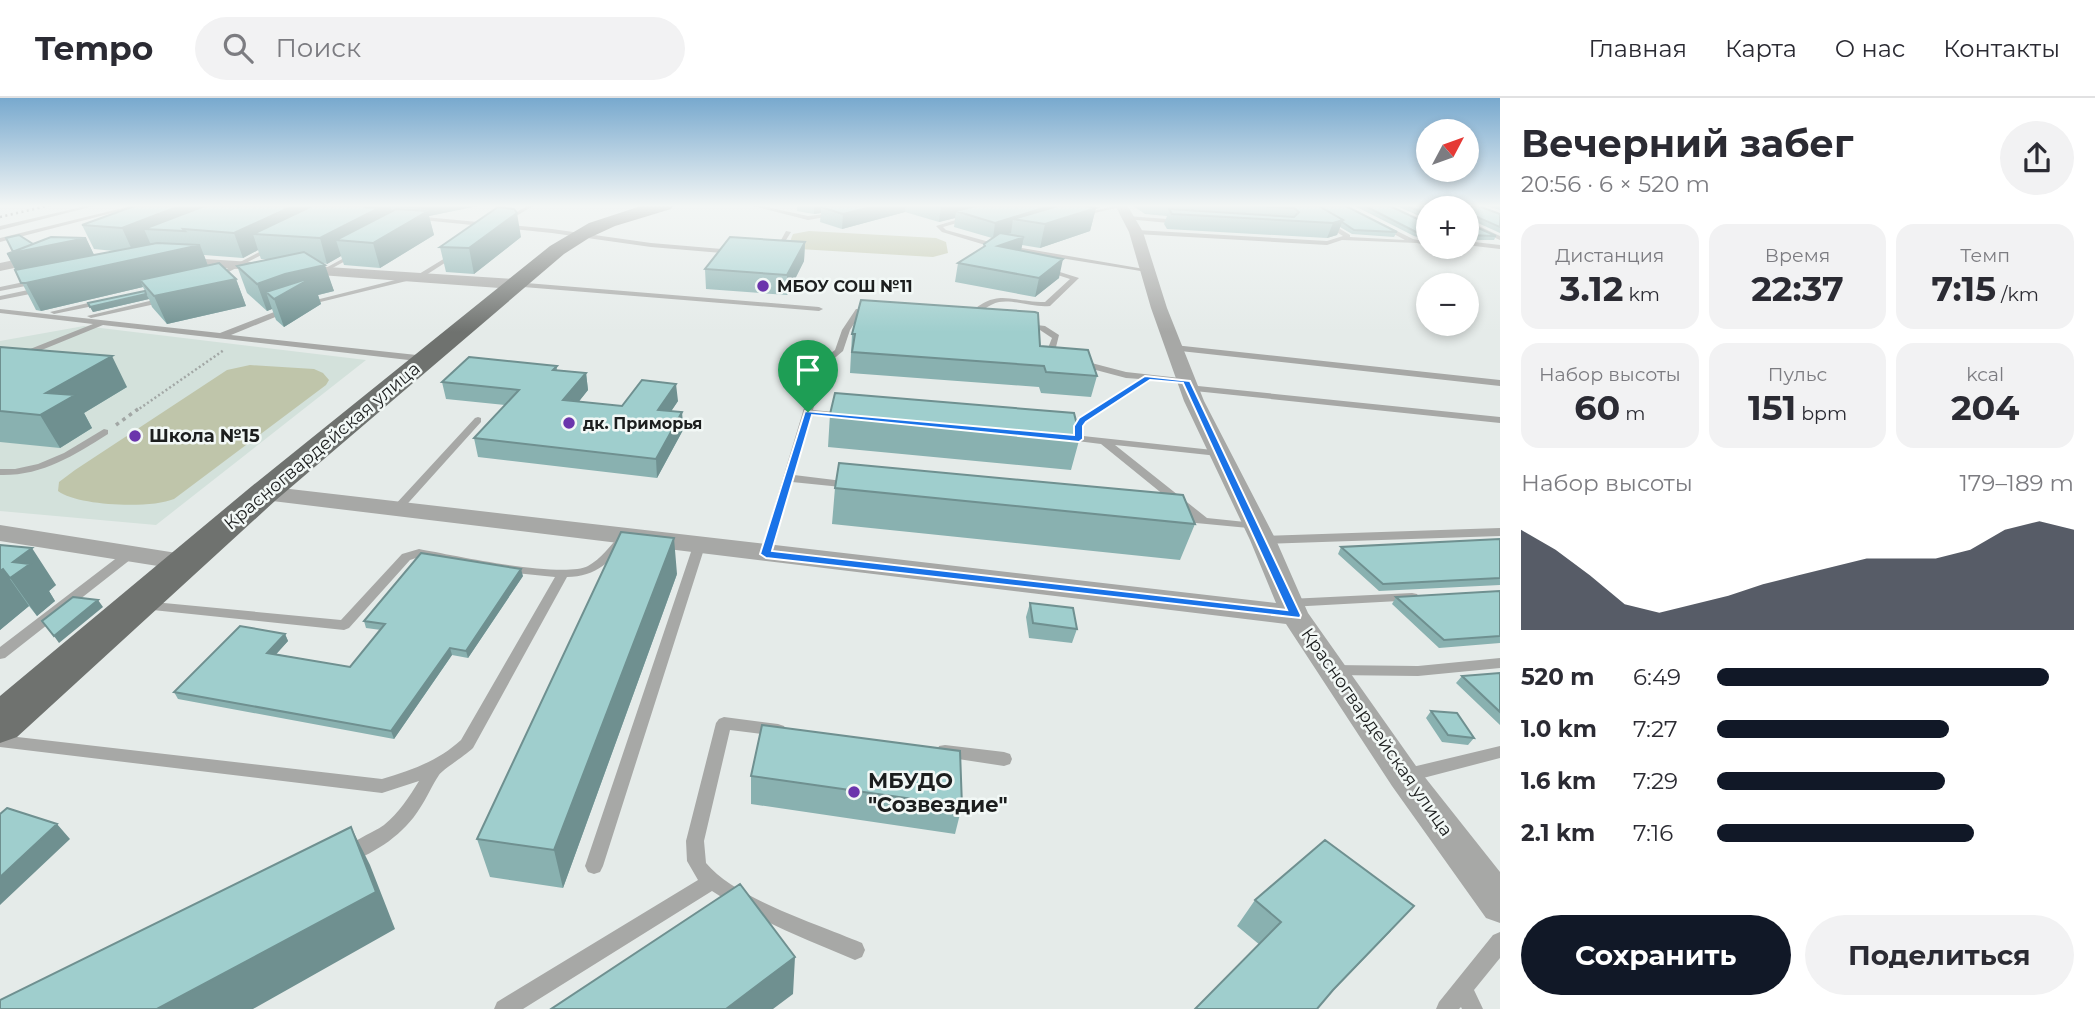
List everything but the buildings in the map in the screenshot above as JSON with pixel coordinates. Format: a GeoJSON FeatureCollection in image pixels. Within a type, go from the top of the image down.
{"type":"FeatureCollection","features":[{"type":"Feature","properties":{"kind":"main road","name":"Красногвардейская улица"},"geometry":{"type":"LineString","coordinates":[[0,724],[264,493],[560,248]]}},
{"type":"Feature","properties":{"kind":"street","name":"Красногвардейская улица"},"geometry":{"type":"LineString","coordinates":[[1139,248],[1187,384],[1292,609],[1404,776],[1500,904]]}},
{"type":"Feature","properties":{"kind":"street"},"geometry":{"type":"LineString","coordinates":[[0,267],[65,255]]}},
{"type":"Feature","properties":{"kind":"street"},"geometry":{"type":"LineString","coordinates":[[168,262],[514,284]]}},
{"type":"Feature","properties":{"kind":"street"},"geometry":{"type":"LineString","coordinates":[[264,493],[766,554],[1292,609]]}},
{"type":"Feature","properties":{"kind":"street"},"geometry":{"type":"LineString","coordinates":[[19,541],[131,553],[184,562]]}},
{"type":"Feature","properties":{"kind":"lane"},"geometry":{"type":"LineString","coordinates":[[199,280],[221,275],[272,248]]}},
{"type":"Feature","properties":{"kind":"lane"},"geometry":{"type":"LineString","coordinates":[[325,270],[366,248]]}},
{"type":"Feature","properties":{"kind":"lane"},"geometry":{"type":"LineString","coordinates":[[219,336],[298,305],[421,276],[462,248]]}},
{"type":"Feature","properties":{"kind":"lane"},"geometry":{"type":"LineString","coordinates":[[697,248],[744,252]]}},
{"type":"Feature","properties":{"kind":"lane"},"geometry":{"type":"LineString","coordinates":[[769,254],[779,248]]}},
{"type":"Feature","properties":{"kind":"lane"},"geometry":{"type":"LineString","coordinates":[[1010,248],[1147,270]]}},
{"type":"Feature","properties":{"kind":"lane"},"geometry":{"type":"LineString","coordinates":[[966,320],[980,308],[1001,297],[1047,304],[1075,278],[1035,266],[1048,255]]}},
{"type":"Feature","properties":{"kind":"lane"},"geometry":{"type":"LineString","coordinates":[[264,278],[303,269]]}},
{"type":"Feature","properties":{"kind":"lane"},"geometry":{"type":"LineString","coordinates":[[0,289],[53,278]]}},
{"type":"Feature","properties":{"kind":"lane"},"geometry":{"type":"LineString","coordinates":[[514,284],[819,309]]}},
{"type":"Feature","properties":{"kind":"lane"},"geometry":{"type":"LineString","coordinates":[[0,298],[51,287]]}},
{"type":"Feature","properties":{"kind":"lane"},"geometry":{"type":"LineString","coordinates":[[43,315],[121,298]]}},
{"type":"Feature","properties":{"kind":"lane"},"geometry":{"type":"LineString","coordinates":[[81,318],[172,298]]}},
{"type":"Feature","properties":{"kind":"lane"},"geometry":{"type":"LineString","coordinates":[[1,311],[426,359]]}},
{"type":"Feature","properties":{"kind":"lane"},"geometry":{"type":"LineString","coordinates":[[766,554],[818,374],[827,359],[839,351],[845,325],[859,311],[886,313]]}},
{"type":"Feature","properties":{"kind":"lane"},"geometry":{"type":"LineString","coordinates":[[952,319],[979,321]]}},
{"type":"Feature","properties":{"kind":"lane"},"geometry":{"type":"LineString","coordinates":[[0,364],[105,321]]}},
{"type":"Feature","properties":{"kind":"lane"},"geometry":{"type":"LineString","coordinates":[[1018,325],[1052,333],[1056,337],[1052,348],[1070,359],[1106,371],[1187,384],[1500,420]]}},
{"type":"Feature","properties":{"kind":"lane"},"geometry":{"type":"LineString","coordinates":[[1174,348],[1500,383]]}},
{"type":"Feature","properties":{"kind":"lane"},"geometry":{"type":"LineString","coordinates":[[1079,439],[1078,426],[1083,420],[1148,378]]}},
{"type":"Feature","properties":{"kind":"lane"},"geometry":{"type":"LineString","coordinates":[[808,412],[862,418]]}},
{"type":"Feature","properties":{"kind":"lane"},"geometry":{"type":"LineString","coordinates":[[397,509],[478,420]]}},
{"type":"Feature","properties":{"kind":"lane"},"geometry":{"type":"LineString","coordinates":[[0,472],[25,472],[45,467],[104,432]]}},
{"type":"Feature","properties":{"kind":"lane"},"geometry":{"type":"LineString","coordinates":[[1051,436],[1218,453]]}},
{"type":"Feature","properties":{"kind":"lane"},"geometry":{"type":"LineString","coordinates":[[1105,442],[1203,521]]}},
{"type":"Feature","properties":{"kind":"lane"},"geometry":{"type":"LineString","coordinates":[[788,478],[857,485]]}},
{"type":"Feature","properties":{"kind":"lane"},"geometry":{"type":"LineString","coordinates":[[1161,517],[1203,521],[1259,534],[1500,532]]}},
{"type":"Feature","properties":{"kind":"lane"},"geometry":{"type":"LineString","coordinates":[[135,604],[344,625],[406,557],[419,554],[563,574],[591,570],[625,537]]}},
{"type":"Feature","properties":{"kind":"lane"},"geometry":{"type":"LineString","coordinates":[[594,866],[699,546]]}},
{"type":"Feature","properties":{"kind":"lane"},"geometry":{"type":"LineString","coordinates":[[0,654],[131,553]]}},
{"type":"Feature","properties":{"kind":"lane"},"geometry":{"type":"LineString","coordinates":[[0,741],[382,786],[433,771],[453,759],[467,744],[563,574]]}},
{"type":"Feature","properties":{"kind":"lane"},"geometry":{"type":"LineString","coordinates":[[1292,609],[1423,596]]}},
{"type":"Feature","properties":{"kind":"lane"},"geometry":{"type":"LineString","coordinates":[[1333,670],[1418,671],[1500,663]]}},
{"type":"Feature","properties":{"kind":"lane"},"geometry":{"type":"LineString","coordinates":[[791,732],[724,723],[695,841],[696,861],[702,872],[737,897],[855,950]]}},
{"type":"Feature","properties":{"kind":"lane"},"geometry":{"type":"LineString","coordinates":[[924,749],[1004,759]]}},
{"type":"Feature","properties":{"kind":"lane"},"geometry":{"type":"LineString","coordinates":[[1404,776],[1500,751]]}},
{"type":"Feature","properties":{"kind":"lane"},"geometry":{"type":"LineString","coordinates":[[336,861],[386,836],[413,807],[433,771]]}},
{"type":"Feature","properties":{"kind":"lane"},"geometry":{"type":"LineString","coordinates":[[503,1009],[714,880]]}},
{"type":"Feature","properties":{"kind":"lane"},"geometry":{"type":"LineString","coordinates":[[1446,1009],[1500,942]]}},
{"type":"Feature","properties":{"kind":"lane"},"geometry":{"type":"LineString","coordinates":[[1462,989],[1474,1009]]}},
{"type":"Feature","properties":{"kind":"path"},"geometry":{"type":"LineString","coordinates":[[104,432],[211,362],[237,338]]}},
{"type":"Feature","properties":{"kind":"shaded area","name":"Школа №15"},"geometry":{"type":"Polygon","coordinates":[[[84,326],[366,360],[156,525],[0,511],[0,341],[84,326]]]}},
{"type":"Feature","properties":{"kind":"green space"},"geometry":{"type":"Polygon","coordinates":[[[796,248],[947,248],[948,253],[933,257],[796,248]]]}},
{"type":"Feature","properties":{"kind":"green space"},"geometry":{"type":"Polygon","coordinates":[[[250,365],[314,369],[329,380],[326,385],[174,499],[132,505],[97,503],[58,491],[59,482],[75,470],[227,370],[250,365]]]}},
{"type":"Feature","properties":{"kind":"place","name":"МБОУ СОШ №11"},"geometry":{"type":"Point","coordinates":[763,286]}},
{"type":"Feature","properties":{"kind":"place","name":"дк. Приморья"},"geometry":{"type":"Point","coordinates":[569,423]}},
{"type":"Feature","properties":{"kind":"place","name":"Школа №15"},"geometry":{"type":"Point","coordinates":[135,436]}},
{"type":"Feature","properties":{"kind":"place","name":"МБУДО \"Созвездие\""},"geometry":{"type":"Point","coordinates":[854,792]}},
{"type":"Feature","properties":{"kind":"route"},"geometry":{"type":"LineString","coordinates":[[1148,378],[1186,381],[1218,453],[1263,540],[1295,615],[766,554],[808,412],[1079,439],[1078,426],[1083,420],[1148,378]]}}]}
